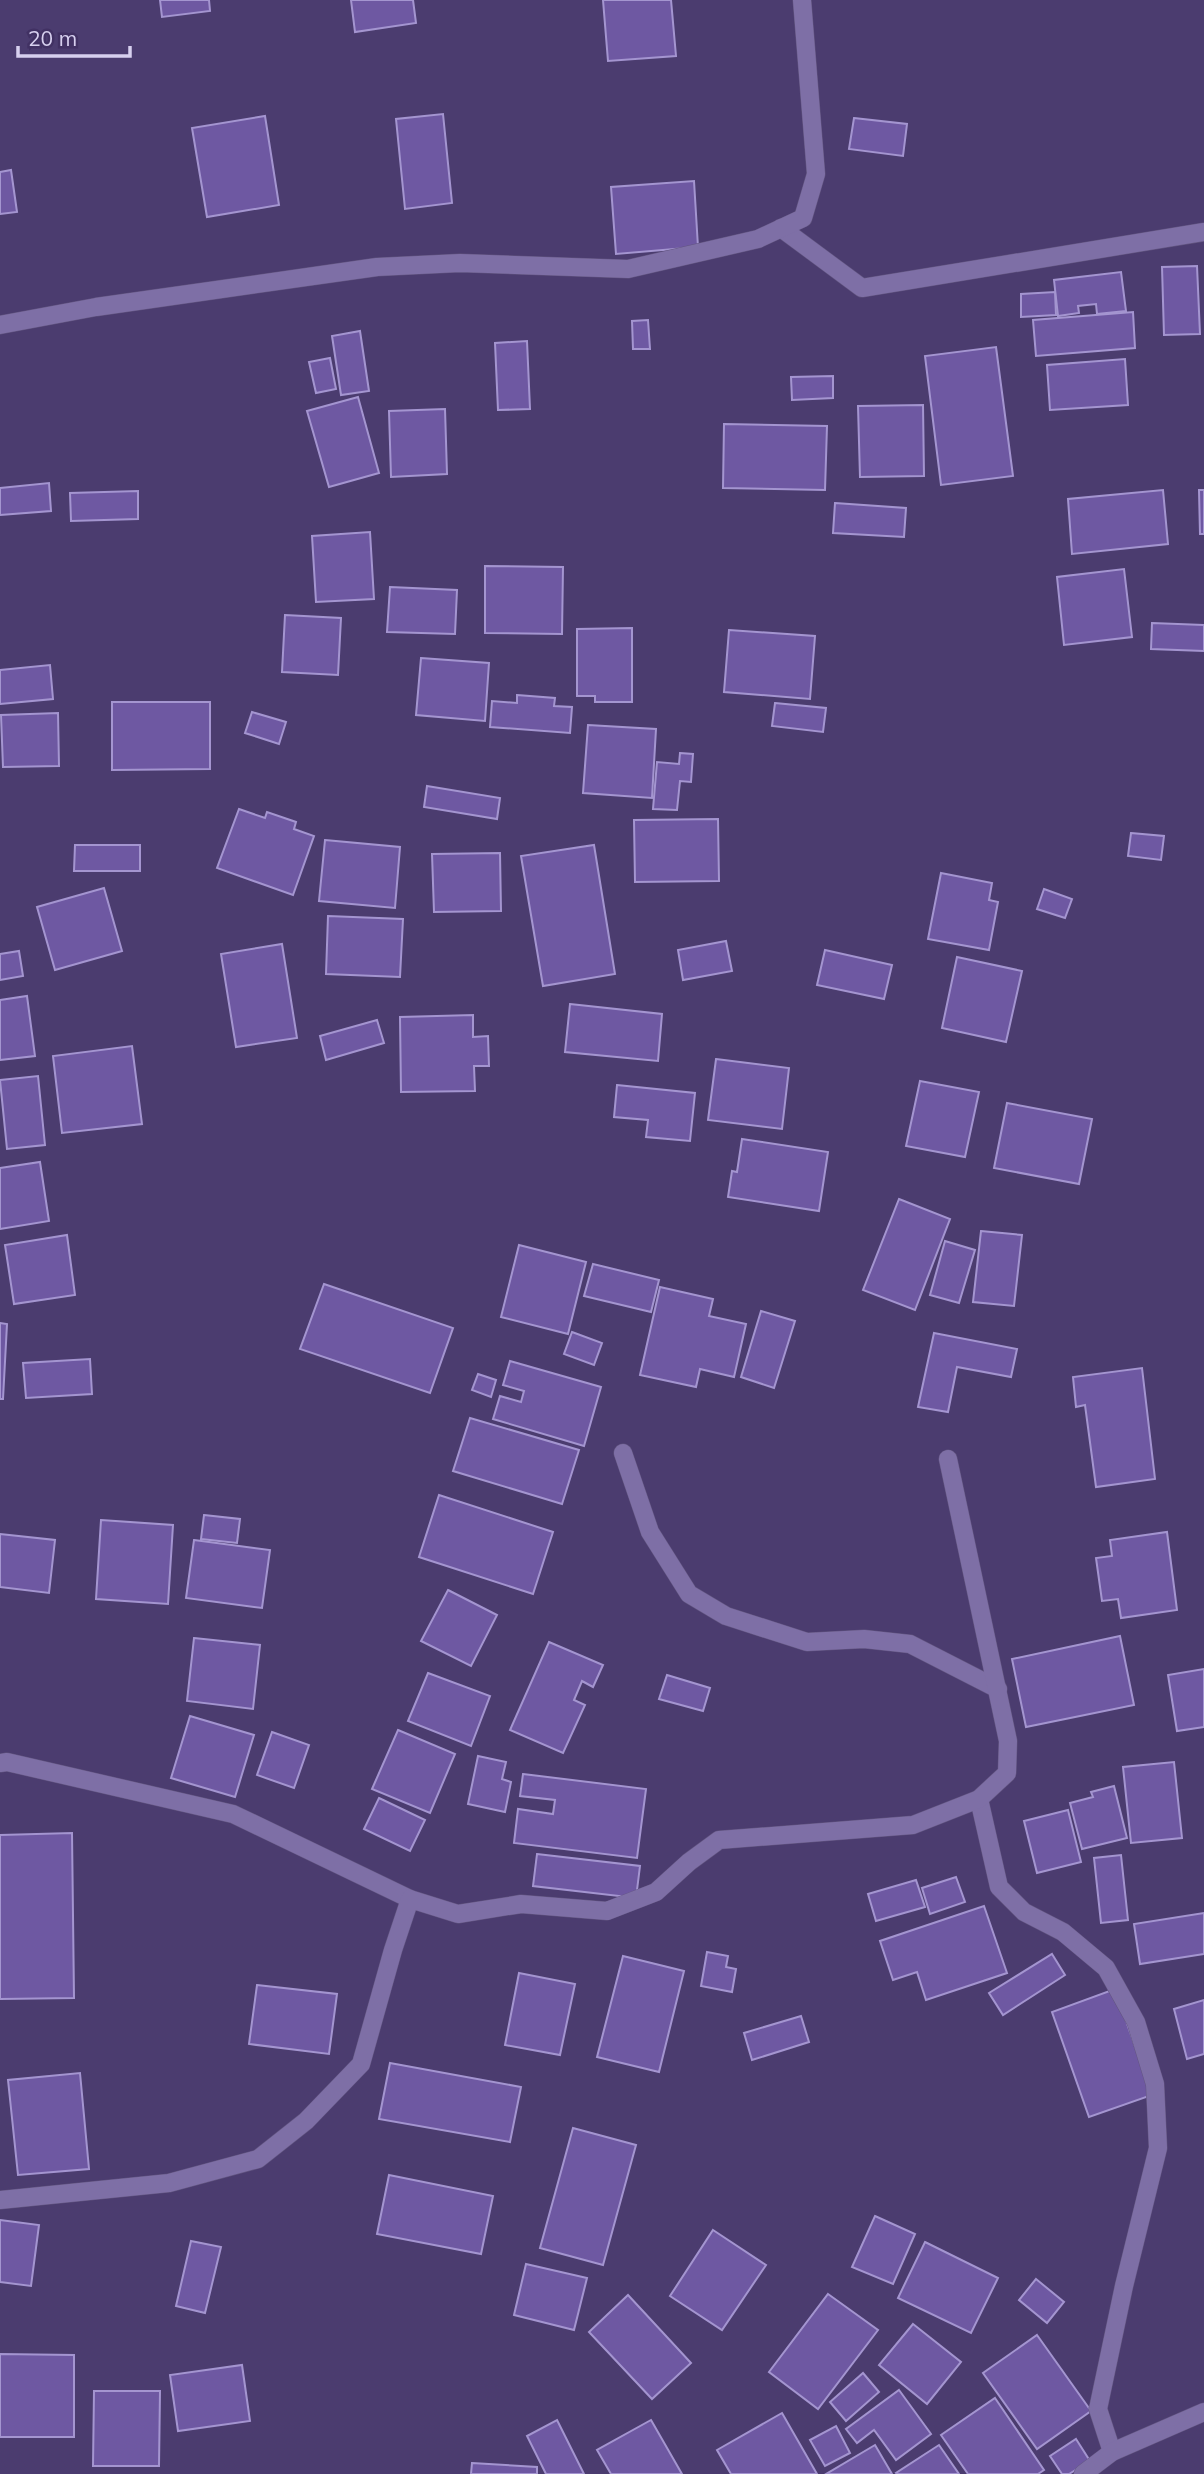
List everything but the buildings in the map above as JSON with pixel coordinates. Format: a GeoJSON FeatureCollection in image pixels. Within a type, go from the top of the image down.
{"type":"FeatureCollection","features":[{"type":"Feature","properties":{"kind":"street"},"geometry":{"type":"LineString","coordinates":[[0,325],[96,307],[377,267],[460,263],[628,269],[758,239],[803,218],[816,174],[802,0]]}},
{"type":"Feature","properties":{"kind":"street"},"geometry":{"type":"LineString","coordinates":[[781,228],[862,288],[1204,233]]}},
{"type":"Feature","properties":{"kind":"street"},"geometry":{"type":"LineString","coordinates":[[623,1453],[649,1532],[689,1594],[726,1616],[807,1642],[864,1639],[910,1644],[998,1689]]}},
{"type":"Feature","properties":{"kind":"street"},"geometry":{"type":"LineString","coordinates":[[0,1763],[7,1762],[233,1814],[410,1899],[458,1914],[522,1904],[607,1911],[656,1892],[689,1862],[719,1840],[913,1825],[979,1799],[1007,1773],[1009,1741],[948,1459]]}},
{"type":"Feature","properties":{"kind":"street"},"geometry":{"type":"LineString","coordinates":[[979,1799],[999,1887],[1024,1912],[1063,1932],[1107,1968],[1136,2022],[1155,2084],[1158,2148],[1124,2286],[1098,2409],[1112,2452]]}},
{"type":"Feature","properties":{"kind":"street"},"geometry":{"type":"LineString","coordinates":[[0,2200],[169,2183],[258,2159],[306,2121],[361,2064],[410,1899]]}},
{"type":"Feature","properties":{"kind":"street"},"geometry":{"type":"LineString","coordinates":[[1083,2474],[1112,2452],[1204,2412]]}}]}
